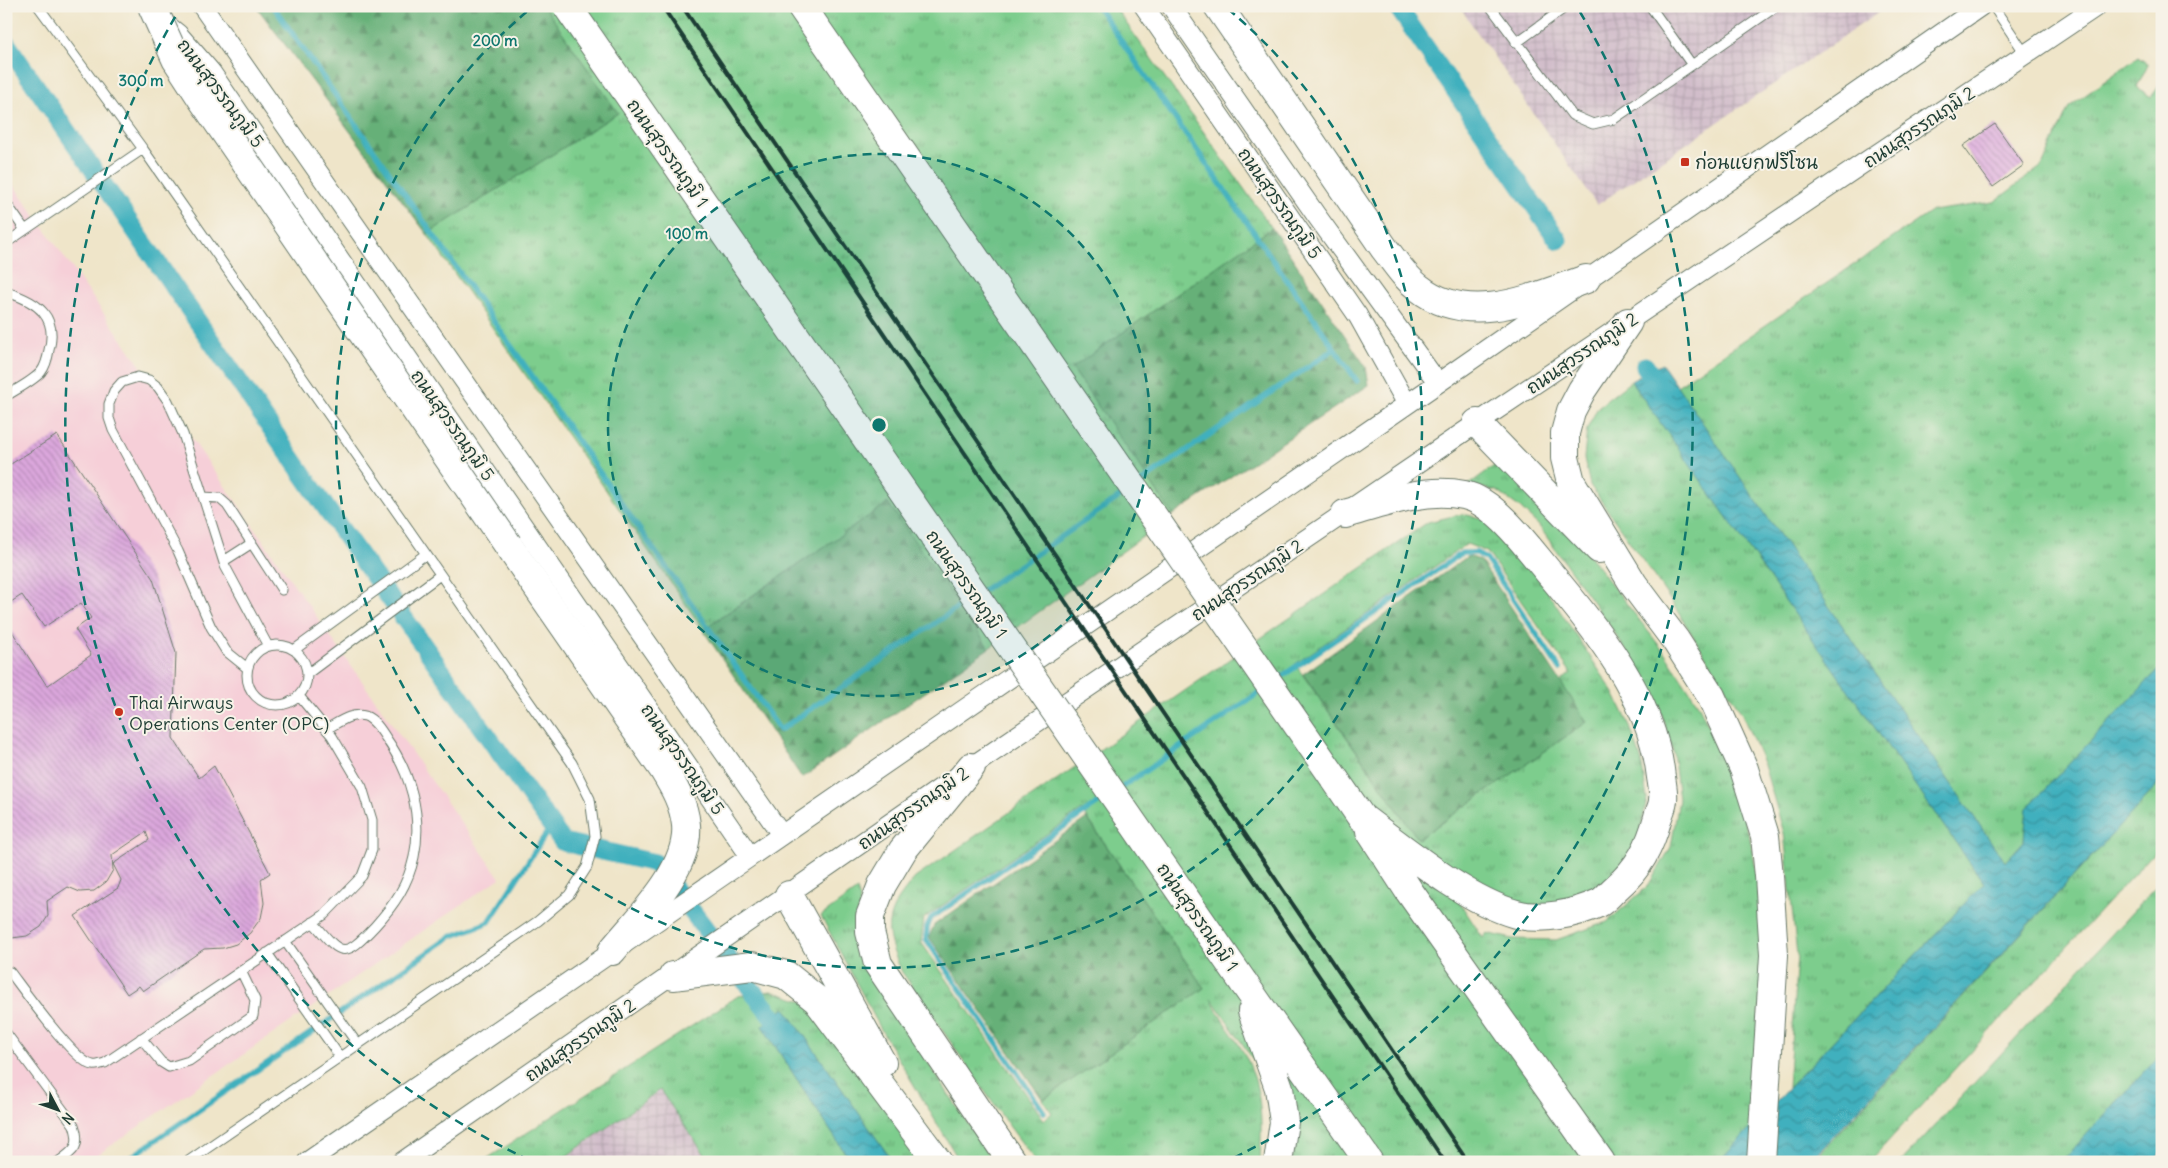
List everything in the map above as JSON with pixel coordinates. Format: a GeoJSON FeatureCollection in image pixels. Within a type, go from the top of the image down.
{"type":"FeatureCollection","features":[{"type":"Feature","properties":{"kind":"highway","name":"ถนนสุวรรณภูมิ 1"},"geometry":{"type":"LineString","coordinates":[[566,6],[1242,982],[1369,1162]]}},
{"type":"Feature","properties":{"kind":"highway"},"geometry":{"type":"LineString","coordinates":[[801,6],[1361,817],[1409,891],[1601,1162]]}},
{"type":"Feature","properties":{"kind":"highway"},"geometry":{"type":"LineString","coordinates":[[1218,6],[1403,274],[1419,289],[1440,301],[1468,308],[1496,306],[1524,300],[1586,279]]}},
{"type":"Feature","properties":{"kind":"highway"},"geometry":{"type":"LineString","coordinates":[[148,7],[176,59],[202,99],[663,769],[676,791],[683,808],[686,826],[685,845],[679,862],[670,880],[612,951]]}},
{"type":"Feature","properties":{"kind":"highway"},"geometry":{"type":"LineString","coordinates":[[1628,322],[1582,390],[1571,411],[1565,433],[1565,458],[1571,482],[1634,585],[1676,641],[1711,696],[1744,769],[1765,836],[1774,955],[1762,1162]]}},
{"type":"Feature","properties":{"kind":"highway"},"geometry":{"type":"LineString","coordinates":[[1477,423],[1634,585]]}},
{"type":"Feature","properties":{"kind":"highway"},"geometry":{"type":"LineString","coordinates":[[1345,514],[1409,496],[1436,494],[1465,495],[1488,508],[1509,524],[1598,633],[1630,684],[1659,756],[1663,800],[1652,841],[1632,874],[1600,902],[1556,917],[1517,915],[1477,898],[1428,867],[1361,817]]}},
{"type":"Feature","properties":{"kind":"highway"},"geometry":{"type":"LineString","coordinates":[[971,767],[903,850],[882,885],[870,916],[870,932],[878,964],[1012,1162]]}},
{"type":"Feature","properties":{"kind":"highway"},"geometry":{"type":"LineString","coordinates":[[789,894],[935,1158]]}},
{"type":"Feature","properties":{"kind":"highway"},"geometry":{"type":"LineString","coordinates":[[673,976],[752,966],[786,975],[817,1000],[935,1158]]}},
{"type":"Feature","properties":{"kind":"highway"},"geometry":{"type":"LineString","coordinates":[[1242,982],[1279,1088],[1284,1122],[1278,1162]]}},
{"type":"Feature","properties":{"kind":"street","name":"ถนนสุวรรณภูมิ 5"},"geometry":{"type":"LineString","coordinates":[[202,6],[781,834]]}},
{"type":"Feature","properties":{"kind":"street","name":"ถนนสุวรรณภูมิ 5"},"geometry":{"type":"LineString","coordinates":[[1144,6],[1358,316],[1407,404]]}},
{"type":"Feature","properties":{"kind":"street","name":"ถนนสุวรรณภูมิ 5"},"geometry":{"type":"LineString","coordinates":[[1171,6],[1316,216],[1438,383]]}},
{"type":"Feature","properties":{"kind":"street"},"geometry":{"type":"LineString","coordinates":[[307,1162],[1438,383],[1981,6]]}},
{"type":"Feature","properties":{"kind":"street","name":"ถนนสุวรรณภูมิ 5"},"geometry":{"type":"LineString","coordinates":[[148,7],[178,34],[211,72],[750,856]]}},
{"type":"Feature","properties":{"kind":"street","name":"ถนนสุวรรณภูมิ 2"},"geometry":{"type":"LineString","coordinates":[[402,1162],[673,976],[971,767],[2093,8]]}},
{"type":"Feature","properties":{"kind":"lane"},"geometry":{"type":"LineString","coordinates":[[38,6],[143,149],[572,763],[590,799],[594,836],[587,867],[569,895],[538,921],[187,1162]]}},
{"type":"Feature","properties":{"kind":"lane"},"geometry":{"type":"LineString","coordinates":[[1490,6],[1572,115],[1593,124],[1614,119],[1777,6]]}},
{"type":"Feature","properties":{"kind":"lane"},"geometry":{"type":"LineString","coordinates":[[1516,42],[1567,6]]}},
{"type":"Feature","properties":{"kind":"lane"},"geometry":{"type":"LineString","coordinates":[[1650,6],[1692,65]]}},
{"type":"Feature","properties":{"kind":"lane"},"geometry":{"type":"LineString","coordinates":[[1993,6],[2026,55]]}},
{"type":"Feature","properties":{"kind":"lane"},"geometry":{"type":"LineString","coordinates":[[6,243],[143,149]]}},
{"type":"Feature","properties":{"kind":"lane"},"geometry":{"type":"LineString","coordinates":[[6,202],[25,230]]}},
{"type":"Feature","properties":{"kind":"lane"},"geometry":{"type":"LineString","coordinates":[[6,294],[9,293],[26,298],[40,308],[49,320],[52,336],[41,371],[6,396]]}},
{"type":"Feature","properties":{"kind":"lane"},"geometry":{"type":"LineString","coordinates":[[248,668],[226,651],[211,627],[178,551],[113,430],[108,418],[109,404],[114,391],[122,382],[138,377],[149,380],[158,387],[168,401],[182,434],[224,561],[268,646]]}},
{"type":"Feature","properties":{"kind":"lane"},"geometry":{"type":"LineString","coordinates":[[204,497],[219,498],[227,505],[282,590]]}},
{"type":"Feature","properties":{"kind":"lane"},"geometry":{"type":"LineString","coordinates":[[224,561],[252,543]]}},
{"type":"Feature","properties":{"kind":"lane"},"geometry":{"type":"LineString","coordinates":[[294,650],[426,554]]}},
{"type":"Feature","properties":{"kind":"lane"},"geometry":{"type":"LineString","coordinates":[[308,674],[440,575]]}},
{"type":"Feature","properties":{"kind":"lane"},"geometry":{"type":"LineString","coordinates":[[277,645],[294,650],[301,656],[308,674],[304,690],[299,696],[291,702],[282,705],[272,705],[263,702],[249,688],[248,668],[255,654],[268,646],[277,645]]}},
{"type":"Feature","properties":{"kind":"lane"},"geometry":{"type":"LineString","coordinates":[[10,972],[64,1041],[85,1062],[93,1065],[105,1063],[324,915],[362,876],[372,850],[372,820],[362,787],[326,729],[299,696]]}},
{"type":"Feature","properties":{"kind":"lane"},"geometry":{"type":"LineString","coordinates":[[313,922],[333,946],[343,951],[358,945],[394,905],[407,882],[414,856],[417,819],[412,791],[399,756],[372,721],[366,716],[357,715],[326,729]]}},
{"type":"Feature","properties":{"kind":"lane"},"geometry":{"type":"LineString","coordinates":[[285,941],[325,1001],[358,1045]]}},
{"type":"Feature","properties":{"kind":"lane"},"geometry":{"type":"LineString","coordinates":[[267,953],[340,1057]]}},
{"type":"Feature","properties":{"kind":"lane"},"geometry":{"type":"LineString","coordinates":[[141,1038],[161,1062],[169,1067],[190,1061],[253,1016],[255,1000],[241,971]]}},
{"type":"Feature","properties":{"kind":"lane"},"geometry":{"type":"LineString","coordinates":[[6,1033],[74,1125],[78,1138],[76,1147],[58,1162]]}},
{"type":"Feature","properties":{"kind":"shaded area"},"geometry":{"type":"Polygon","coordinates":[[[1459,6],[1888,6],[1597,205],[1459,6]]]}},
{"type":"Feature","properties":{"kind":"shaded area"},"geometry":{"type":"Polygon","coordinates":[[[6,174],[500,878],[87,1162],[6,1162],[6,174]]]}},
{"type":"Feature","properties":{"kind":"shaded area"},"geometry":{"type":"Polygon","coordinates":[[[660,1090],[710,1162],[559,1162],[660,1090]]]}},
{"type":"Feature","properties":{"kind":"green space"},"geometry":{"type":"Polygon","coordinates":[[[256,6],[544,6],[618,113],[427,234],[256,6]]]}},
{"type":"Feature","properties":{"kind":"green space"},"geometry":{"type":"Polygon","coordinates":[[[544,6],[1114,6],[1272,228],[1072,368],[1173,515],[989,648],[888,503],[703,629],[427,234],[618,113],[544,6]]]}},
{"type":"Feature","properties":{"kind":"green space"},"geometry":{"type":"Polygon","coordinates":[[[2138,57],[2148,64],[2137,87],[2151,97],[2162,82],[2162,666],[2027,808],[2024,841],[2005,862],[1677,386],[1932,211],[1994,202],[2042,166],[2069,107],[2138,57]]]}},
{"type":"Feature","properties":{"kind":"green space"},"geometry":{"type":"Polygon","coordinates":[[[1272,228],[1366,367],[1369,385],[1173,515],[1072,368],[1272,228]]]}},
{"type":"Feature","properties":{"kind":"green space"},"geometry":{"type":"Polygon","coordinates":[[[1631,381],[1984,883],[1788,1088],[1797,955],[1784,833],[1764,765],[1741,712],[1669,598],[1590,485],[1584,458],[1587,429],[1598,407],[1631,381]]]}},
{"type":"Feature","properties":{"kind":"green space"},"geometry":{"type":"Polygon","coordinates":[[[1505,458],[1581,545],[1665,653],[1698,704],[1730,771],[1750,839],[1757,875],[1764,955],[1751,1128],[1718,1162],[1291,1162],[1296,1122],[1211,998],[1247,1059],[1256,1084],[1261,1122],[1260,1162],[1036,1162],[902,972],[891,944],[889,933],[889,922],[897,902],[915,878],[1428,522],[1462,514],[1486,519],[1510,535],[1614,693],[1629,724],[1641,759],[1647,799],[1639,837],[1622,867],[1591,893],[1553,907],[1518,906],[1436,860],[1421,844],[1483,938],[1487,933],[1512,939],[1556,940],[1607,922],[1648,886],[1671,847],[1679,799],[1673,751],[1660,709],[1642,674],[1539,526],[1519,507],[1497,491],[1468,485],[1505,458]],[[1467,544],[1295,664],[1418,839],[1587,722],[1560,682],[1571,673],[1487,552],[1467,544]],[[1082,810],[924,918],[921,942],[1044,1120],[1052,1113],[1043,1100],[1204,988],[1082,810]]]}},
{"type":"Feature","properties":{"kind":"green space"},"geometry":{"type":"Polygon","coordinates":[[[888,503],[989,648],[802,778],[703,630],[888,503]]]}},
{"type":"Feature","properties":{"kind":"green space"},"geometry":{"type":"Polygon","coordinates":[[[1468,556],[1480,560],[1587,722],[1418,839],[1303,674],[1468,556]]]}},
{"type":"Feature","properties":{"kind":"green space"},"geometry":{"type":"Polygon","coordinates":[[[2162,780],[2162,844],[1869,1162],[1812,1162],[2162,780]]]}},
{"type":"Feature","properties":{"kind":"green space"},"geometry":{"type":"Polygon","coordinates":[[[1087,818],[1204,988],[1043,1100],[929,937],[934,925],[1087,818]]]}},
{"type":"Feature","properties":{"kind":"green space"},"geometry":{"type":"Polygon","coordinates":[[[2162,880],[2162,1053],[2061,1162],[1901,1162],[2162,880]]]}},
{"type":"Feature","properties":{"kind":"green space"},"geometry":{"type":"Polygon","coordinates":[[[857,890],[860,899],[857,936],[867,969],[993,1162],[960,1162],[883,1033],[821,916],[857,890]]]}},
{"type":"Feature","properties":{"kind":"green space"},"geometry":{"type":"Polygon","coordinates":[[[771,991],[809,1003],[924,1162],[893,1162],[785,1008],[762,1026],[851,1162],[710,1162],[660,1090],[558,1162],[482,1162],[738,996],[771,991]]]}},
{"type":"Feature","properties":{"kind":"water"},"geometry":{"type":"Polygon","coordinates":[[[1662,364],[2005,862],[2024,841],[2027,808],[2162,666],[2162,780],[1810,1162],[1718,1162],[1984,883],[1631,381],[1662,364]]]}},
{"type":"Feature","properties":{"kind":"water"},"geometry":{"type":"Polygon","coordinates":[[[785,1008],[893,1162],[851,1162],[762,1026],[785,1008]]]}},
{"type":"Feature","properties":{"kind":"water"},"geometry":{"type":"Polygon","coordinates":[[[2162,1053],[2162,1152],[2153,1162],[2061,1162],[2162,1053]]]}},
{"type":"Feature","properties":{"kind":"building"},"geometry":{"type":"Polygon","coordinates":[[[1995,124],[2024,165],[1993,187],[1963,146],[1995,124]]]}},
{"type":"Feature","properties":{"kind":"building","name":"Thai Airways Operations Center (OPC)"},"geometry":{"type":"Polygon","coordinates":[[[57,435],[153,579],[176,653],[173,738],[199,778],[214,766],[270,873],[261,879],[264,903],[261,918],[250,933],[236,944],[223,948],[204,949],[143,991],[139,986],[127,994],[75,916],[118,888],[121,880],[113,864],[149,840],[146,832],[112,855],[113,870],[106,882],[94,891],[80,892],[68,887],[47,901],[48,916],[41,927],[27,936],[12,938],[6,936],[6,622],[47,686],[91,655],[75,629],[91,618],[81,603],[44,627],[22,595],[6,605],[6,467],[57,435]]]}},
{"type":"Feature","properties":{"kind":"waterway"},"geometry":{"type":"LineString","coordinates":[[273,6],[780,730],[970,599]]}},
{"type":"Feature","properties":{"kind":"waterway"},"geometry":{"type":"LineString","coordinates":[[1097,6],[1357,381]]}},
{"type":"Feature","properties":{"kind":"waterway"},"geometry":{"type":"LineString","coordinates":[[1397,6],[1558,240]]}},
{"type":"Feature","properties":{"kind":"waterway"},"geometry":{"type":"LineString","coordinates":[[6,43],[335,521],[563,842],[655,863],[788,1037]]}},
{"type":"Feature","properties":{"kind":"waterway"},"geometry":{"type":"LineString","coordinates":[[1138,484],[1334,349]]}},
{"type":"Feature","properties":{"kind":"waterway"},"geometry":{"type":"LineString","coordinates":[[1645,366],[1662,392]]}},
{"type":"Feature","properties":{"kind":"waterway"},"geometry":{"type":"LineString","coordinates":[[982,591],[1127,492]]}},
{"type":"Feature","properties":{"kind":"waterway"},"geometry":{"type":"LineString","coordinates":[[1275,681],[1462,553],[1477,553],[1486,559],[1560,669]]}},
{"type":"Feature","properties":{"kind":"waterway"},"geometry":{"type":"LineString","coordinates":[[1119,789],[1263,690]]}},
{"type":"Feature","properties":{"kind":"waterway"},"geometry":{"type":"LineString","coordinates":[[1044,1112],[926,939],[927,927],[931,918],[1107,797]]}},
{"type":"Feature","properties":{"kind":"waterway"},"geometry":{"type":"LineString","coordinates":[[124,1162],[450,937],[489,922],[551,826]]}},
{"type":"Feature","properties":{"kind":"railway"},"geometry":{"type":"LineString","coordinates":[[662,6],[1445,1162]]}},
{"type":"Feature","properties":{"kind":"railway"},"geometry":{"type":"LineString","coordinates":[[682,6],[1468,1162]]}},
{"type":"Feature","properties":{"kind":"place","name":"ก่อนแยกฟรีโซน"},"geometry":{"type":"Point","coordinates":[1685,162]}},
{"type":"Feature","properties":{"kind":"place","name":"Thai Airways Operations Center (OPC)"},"geometry":{"type":"Point","coordinates":[119,712]}}]}
